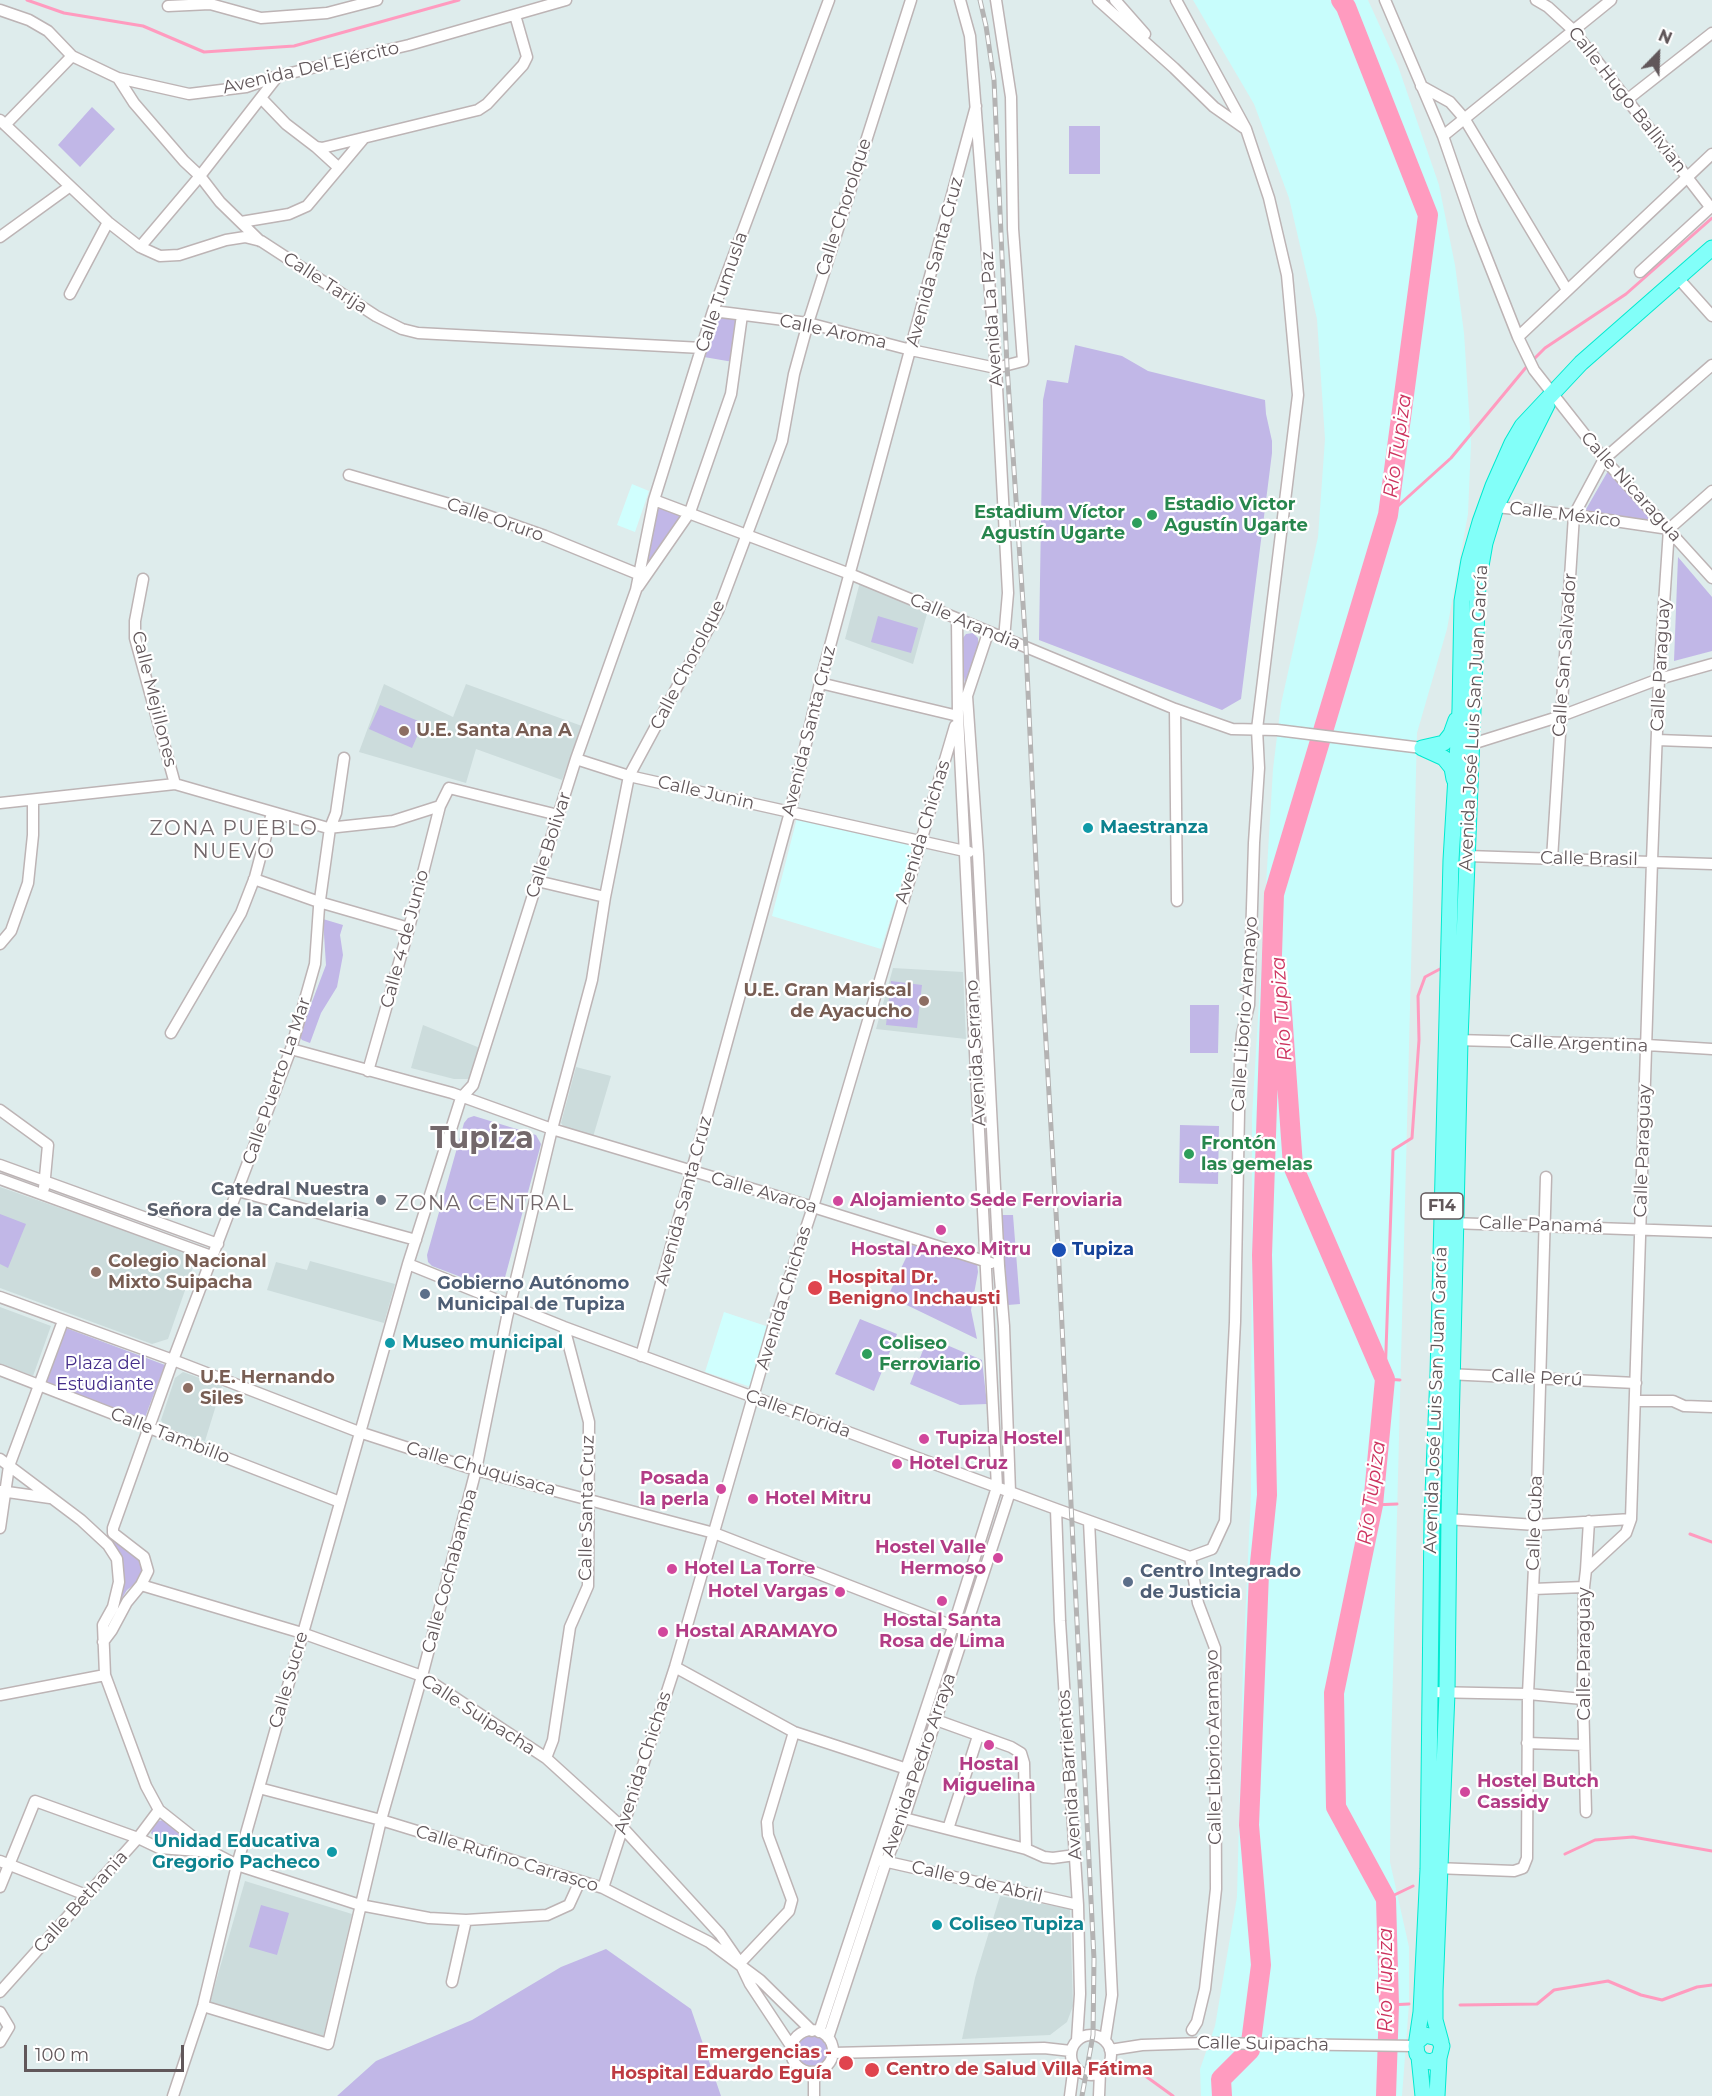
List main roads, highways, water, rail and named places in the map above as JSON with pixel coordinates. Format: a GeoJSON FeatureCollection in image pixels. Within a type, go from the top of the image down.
{"type":"FeatureCollection","features":[{"type":"Feature","properties":{"kind":"highway"},"geometry":{"type":"LineString","coordinates":[[1551,394],[1581,363],[1712,248]]}},
{"type":"Feature","properties":{"kind":"highway","name":"Avenida José Luis San Juan García"},"geometry":{"type":"LineString","coordinates":[[1453,1040],[1467,856],[1478,583],[1485,543],[1496,507],[1537,428],[1551,394]]}},
{"type":"Feature","properties":{"kind":"highway","name":"Avenida José Luis San Juan García"},"geometry":{"type":"LineString","coordinates":[[1417,2048],[1435,1868],[1447,1693],[1453,1374],[1449,1223],[1456,785],[1462,601],[1479,522],[1512,443],[1522,426],[1551,394]]}},
{"type":"Feature","properties":{"kind":"highway"},"geometry":{"type":"LineString","coordinates":[[1456,785],[1452,768],[1444,758],[1422,747],[1444,743],[1451,734],[1460,709]]}},
{"type":"Feature","properties":{"kind":"highway","name":"Avenida José Luis San Juan García"},"geometry":{"type":"LineString","coordinates":[[1441,2042],[1435,2020],[1435,1868],[1430,1692],[1432,1518],[1438,1374],[1449,1223]]}},
{"type":"Feature","properties":{"kind":"highway"},"geometry":{"type":"LineString","coordinates":[[1438,2058],[1426,2062],[1417,2048],[1425,2036],[1434,2036],[1441,2042]]}},
{"type":"Feature","properties":{"kind":"highway","name":"F14"},"geometry":{"type":"LineString","coordinates":[[1437,2096],[1438,2058],[1442,2050],[1441,2042]]}},
{"type":"Feature","properties":{"kind":"highway","name":"F14"},"geometry":{"type":"LineString","coordinates":[[1417,2048],[1423,2096]]}},
{"type":"Feature","properties":{"kind":"waterway"},"geometry":{"type":"LineString","coordinates":[[27,0],[64,13],[143,26],[204,52],[294,46],[459,0]]}},
{"type":"Feature","properties":{"kind":"waterway","name":"Río Tupiza"},"geometry":{"type":"LineString","coordinates":[[1222,2096],[1221,2079],[1250,2050],[1261,1965],[1249,1825],[1259,1573],[1267,1495],[1262,1255],[1274,894],[1388,515],[1428,215],[1346,7],[1341,0]]}},
{"type":"Feature","properties":{"kind":"waterway"},"geometry":{"type":"LineString","coordinates":[[1533,360],[1545,348],[1626,294],[1712,218]]}},
{"type":"Feature","properties":{"kind":"waterway"},"geometry":{"type":"LineString","coordinates":[[1388,515],[1451,458],[1528,365]]}},
{"type":"Feature","properties":{"kind":"waterway"},"geometry":{"type":"LineString","coordinates":[[1400,1380],[1385,1379],[1393,1150],[1412,1138],[1419,1040],[1418,996],[1425,977],[1440,969]]}},
{"type":"Feature","properties":{"kind":"waterway","name":"Río Tupiza"},"geometry":{"type":"LineString","coordinates":[[1281,998],[1293,1166],[1385,1379],[1373,1505],[1334,1693],[1336,1807],[1386,1899],[1389,2005],[1386,2096]]}},
{"type":"Feature","properties":{"kind":"waterway"},"geometry":{"type":"LineString","coordinates":[[1373,1505],[1397,1504]]}},
{"type":"Feature","properties":{"kind":"waterway"},"geometry":{"type":"LineString","coordinates":[[1690,1534],[1712,1542]]}},
{"type":"Feature","properties":{"kind":"waterway"},"geometry":{"type":"LineString","coordinates":[[1565,1854],[1595,1840],[1633,1837],[1712,1851]]}},
{"type":"Feature","properties":{"kind":"waterway"},"geometry":{"type":"LineString","coordinates":[[1386,1899],[1413,1886]]}},
{"type":"Feature","properties":{"kind":"waterway"},"geometry":{"type":"LineString","coordinates":[[1460,2005],[1537,2004],[1554,1990],[1608,1981],[1641,1995],[1662,2000],[1697,1987],[1712,1985]]}},
{"type":"Feature","properties":{"kind":"waterway"},"geometry":{"type":"LineString","coordinates":[[1389,2005],[1409,2004]]}},
{"type":"Feature","properties":{"kind":"waterway"},"geometry":{"type":"LineString","coordinates":[[1133,2067],[1173,2096]]}},
{"type":"Feature","properties":{"kind":"railway"},"geometry":{"type":"LineString","coordinates":[[980,0],[994,80],[1007,366],[1026,648],[1094,1959],[1093,2035],[1082,2096]]}},
{"type":"Feature","properties":{"kind":"place","name":"Estadio Victor Agustín Ugarte"},"geometry":{"type":"Point","coordinates":[1152,515]}},
{"type":"Feature","properties":{"kind":"place","name":"Estadium Víctor Agustín Ugarte"},"geometry":{"type":"Point","coordinates":[1137,523]}},
{"type":"Feature","properties":{"kind":"place","name":"U.E. Santa Ana A"},"geometry":{"type":"Point","coordinates":[404,731]}},
{"type":"Feature","properties":{"kind":"place","name":"Maestranza"},"geometry":{"type":"Point","coordinates":[1088,828]}},
{"type":"Feature","properties":{"kind":"place","name":"U.E. Gran Mariscal de Ayacucho"},"geometry":{"type":"Point","coordinates":[924,1001]}},
{"type":"Feature","properties":{"kind":"place","name":"Frontón las gemelas"},"geometry":{"type":"Point","coordinates":[1189,1154]}},
{"type":"Feature","properties":{"kind":"place","name":"Catedral Nuestra Señora de la Candelaria"},"geometry":{"type":"Point","coordinates":[381,1200]}},
{"type":"Feature","properties":{"kind":"place","name":"Alojamiento Sede Ferroviaria"},"geometry":{"type":"Point","coordinates":[838,1201]}},
{"type":"Feature","properties":{"kind":"place","name":"Hostal Anexo Mitru"},"geometry":{"type":"Point","coordinates":[941,1230]}},
{"type":"Feature","properties":{"kind":"place","name":"Tupiza"},"geometry":{"type":"Point","coordinates":[1059,1250]}},
{"type":"Feature","properties":{"kind":"place","name":"Colegio Nacional Mixto Suipacha"},"geometry":{"type":"Point","coordinates":[96,1272]}},
{"type":"Feature","properties":{"kind":"place","name":"Hospital Dr. Benigno Inchausti"},"geometry":{"type":"Point","coordinates":[815,1288]}},
{"type":"Feature","properties":{"kind":"place","name":"Gobierno Autónomo Municipal de Tupiza"},"geometry":{"type":"Point","coordinates":[425,1294]}},
{"type":"Feature","properties":{"kind":"place","name":"Museo municipal"},"geometry":{"type":"Point","coordinates":[390,1343]}},
{"type":"Feature","properties":{"kind":"place","name":"Coliseo Ferroviario"},"geometry":{"type":"Point","coordinates":[867,1354]}},
{"type":"Feature","properties":{"kind":"place","name":"U.E. Hernando Siles"},"geometry":{"type":"Point","coordinates":[188,1388]}},
{"type":"Feature","properties":{"kind":"place","name":"Tupiza Hostel"},"geometry":{"type":"Point","coordinates":[924,1439]}},
{"type":"Feature","properties":{"kind":"place","name":"Hotel Cruz"},"geometry":{"type":"Point","coordinates":[897,1464]}},
{"type":"Feature","properties":{"kind":"place","name":"Posada la perla"},"geometry":{"type":"Point","coordinates":[721,1489]}},
{"type":"Feature","properties":{"kind":"place","name":"Hotel Mitru"},"geometry":{"type":"Point","coordinates":[753,1499]}},
{"type":"Feature","properties":{"kind":"place","name":"Hostel Valle Hermoso"},"geometry":{"type":"Point","coordinates":[998,1558]}},
{"type":"Feature","properties":{"kind":"place","name":"Hotel La Torre"},"geometry":{"type":"Point","coordinates":[672,1569]}},
{"type":"Feature","properties":{"kind":"place","name":"Centro Integrado de Justicia"},"geometry":{"type":"Point","coordinates":[1128,1582]}},
{"type":"Feature","properties":{"kind":"place","name":"Hotel Vargas"},"geometry":{"type":"Point","coordinates":[840,1592]}},
{"type":"Feature","properties":{"kind":"place","name":"Hostal Santa Rosa de Lima"},"geometry":{"type":"Point","coordinates":[942,1601]}},
{"type":"Feature","properties":{"kind":"place","name":"Hostal ARAMAYO"},"geometry":{"type":"Point","coordinates":[663,1632]}},
{"type":"Feature","properties":{"kind":"place","name":"Hostal Miguelina"},"geometry":{"type":"Point","coordinates":[989,1745]}},
{"type":"Feature","properties":{"kind":"place","name":"Hostel Butch Cassidy"},"geometry":{"type":"Point","coordinates":[1465,1792]}},
{"type":"Feature","properties":{"kind":"place","name":"Unidad Educativa Gregorio Pacheco"},"geometry":{"type":"Point","coordinates":[332,1852]}},
{"type":"Feature","properties":{"kind":"place","name":"Coliseo Tupiza"},"geometry":{"type":"Point","coordinates":[937,1925]}},
{"type":"Feature","properties":{"kind":"place","name":"Emergencias - Hospital Eduardo Eguía"},"geometry":{"type":"Point","coordinates":[846,2063]}},
{"type":"Feature","properties":{"kind":"place","name":"Centro de Salud Villa Fátima"},"geometry":{"type":"Point","coordinates":[872,2070]}},
{"type":"Feature","properties":{"kind":"district","name":"ZONA PUEBLO NUEVO"},"geometry":{"type":"Point","coordinates":[234,840]}},
{"type":"Feature","properties":{"kind":"district","name":"Tupiza"},"geometry":{"type":"Point","coordinates":[482,1139]}},
{"type":"Feature","properties":{"kind":"district","name":"ZONA CENTRAL"},"geometry":{"type":"Point","coordinates":[485,1204]}},
{"type":"Feature","properties":{"kind":"park label","name":"Plaza del Estudiante"},"geometry":{"type":"Point","coordinates":[105,1374]}}]}
